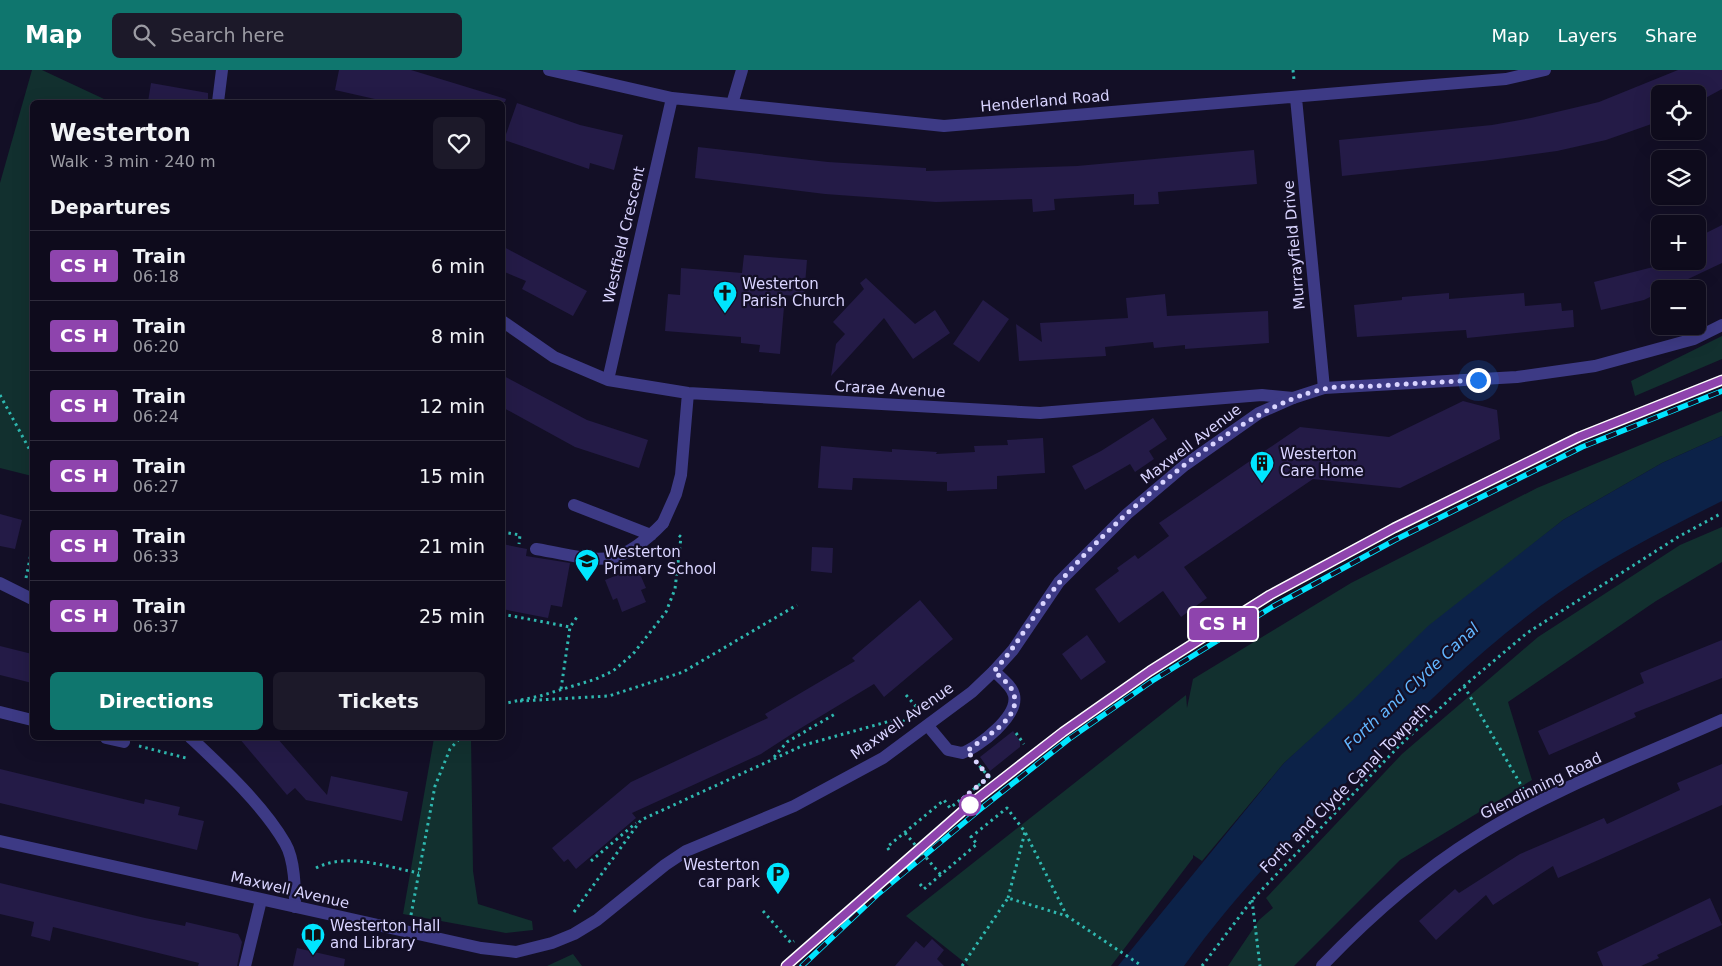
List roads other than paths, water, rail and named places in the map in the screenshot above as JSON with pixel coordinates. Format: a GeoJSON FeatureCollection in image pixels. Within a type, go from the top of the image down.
{"type":"FeatureCollection","features":[{"type":"Feature","properties":{"kind":"street"},"geometry":{"type":"LineString","coordinates":[[218,100],[222,70]]}},
{"type":"Feature","properties":{"kind":"street","name":"Henderland Road"},"geometry":{"type":"LineString","coordinates":[[549,70],[672,98],[944,126],[1506,79],[1545,70]]}},
{"type":"Feature","properties":{"kind":"street"},"geometry":{"type":"LineString","coordinates":[[732,104],[742,70]]}},
{"type":"Feature","properties":{"kind":"street","name":"Westfield Crescent"},"geometry":{"type":"LineString","coordinates":[[608,380],[672,98]]}},
{"type":"Feature","properties":{"kind":"street","name":"Murrayfield Drive"},"geometry":{"type":"LineString","coordinates":[[1296,98],[1324,388]]}},
{"type":"Feature","properties":{"kind":"street","name":"Crarae Avenue"},"geometry":{"type":"LineString","coordinates":[[505,323],[554,357],[608,380],[688,393],[799,401],[1040,413],[1262,395],[1293,398]]}},
{"type":"Feature","properties":{"kind":"street","name":"Maxwell Avenue"},"geometry":{"type":"LineString","coordinates":[[0,840],[408,933],[502,952],[530,949],[552,943],[597,920],[665,865],[686,851],[794,806],[883,758],[928,726],[972,692],[994,671],[1013,650],[1059,582],[1127,514],[1185,465],[1259,413],[1293,398],[1324,388],[1517,377],[1595,366],[1694,339],[1722,325]]}},
{"type":"Feature","properties":{"kind":"street"},"geometry":{"type":"LineString","coordinates":[[536,549],[600,560],[614,558],[628,552],[651,535],[663,522],[676,494],[681,475],[688,393]]}},
{"type":"Feature","properties":{"kind":"street"},"geometry":{"type":"LineString","coordinates":[[574,505],[651,535]]}},
{"type":"Feature","properties":{"kind":"street"},"geometry":{"type":"LineString","coordinates":[[0,583],[30,598]]}},
{"type":"Feature","properties":{"kind":"street"},"geometry":{"type":"LineString","coordinates":[[928,726],[948,750],[956,753],[967,751],[1006,721],[1015,705],[1014,695],[1011,688],[994,671]]}},
{"type":"Feature","properties":{"kind":"street"},"geometry":{"type":"LineString","coordinates":[[0,712],[30,720]]}},
{"type":"Feature","properties":{"kind":"street","name":"Glendinning Road"},"geometry":{"type":"LineString","coordinates":[[1322,966],[1371,916],[1424,873],[1476,837],[1532,805],[1722,720]]}},
{"type":"Feature","properties":{"kind":"street"},"geometry":{"type":"LineString","coordinates":[[115,740],[124,742]]}},
{"type":"Feature","properties":{"kind":"street"},"geometry":{"type":"LineString","coordinates":[[193,740],[223,767],[259,808],[286,844],[295,881],[295,907]]}},
{"type":"Feature","properties":{"kind":"street"},"geometry":{"type":"LineString","coordinates":[[245,966],[261,900]]}},
{"type":"Feature","properties":{"kind":"water","name":"Forth and Clyde Canal"},"geometry":{"type":"Polygon","coordinates":[[[1722,436],[1722,501],[1638,544],[1597,568],[1557,594],[1508,631],[1417,713],[1298,831],[1227,910],[1184,966],[1118,966],[1284,763],[1353,700],[1428,626],[1563,520],[1662,463],[1722,436]]]}},
{"type":"Feature","properties":{"kind":"railway"},"geometry":{"type":"LineString","coordinates":[[786,966],[973,802],[1063,732],[1161,664],[1270,595],[1395,528],[1579,437],[1722,380]]}},
{"type":"Feature","properties":{"kind":"railway"},"geometry":{"type":"LineString","coordinates":[[802,966],[877,895],[983,807],[1069,739],[1152,681],[1272,607],[1395,540],[1582,447],[1722,391]]}},
{"type":"Feature","properties":{"kind":"train"},"geometry":{"type":"LineString","coordinates":[[786,966],[973,802],[1063,732],[1150,671],[1270,595],[1394,528],[1579,437],[1722,380]]}},
{"type":"Feature","properties":{"kind":"place","name":"Westerton Parish Church"},"geometry":{"type":"Point","coordinates":[725,314]}},
{"type":"Feature","properties":{"kind":"place","name":"Westerton Care Home"},"geometry":{"type":"Point","coordinates":[1262,484]}},
{"type":"Feature","properties":{"kind":"place","name":"Westerton Primary School"},"geometry":{"type":"Point","coordinates":[587,582]}},
{"type":"Feature","properties":{"kind":"place","name":"Westerton car park"},"geometry":{"type":"Point","coordinates":[778,895]}},
{"type":"Feature","properties":{"kind":"place","name":"Westerton Hall and Library"},"geometry":{"type":"Point","coordinates":[313,956]}}]}
